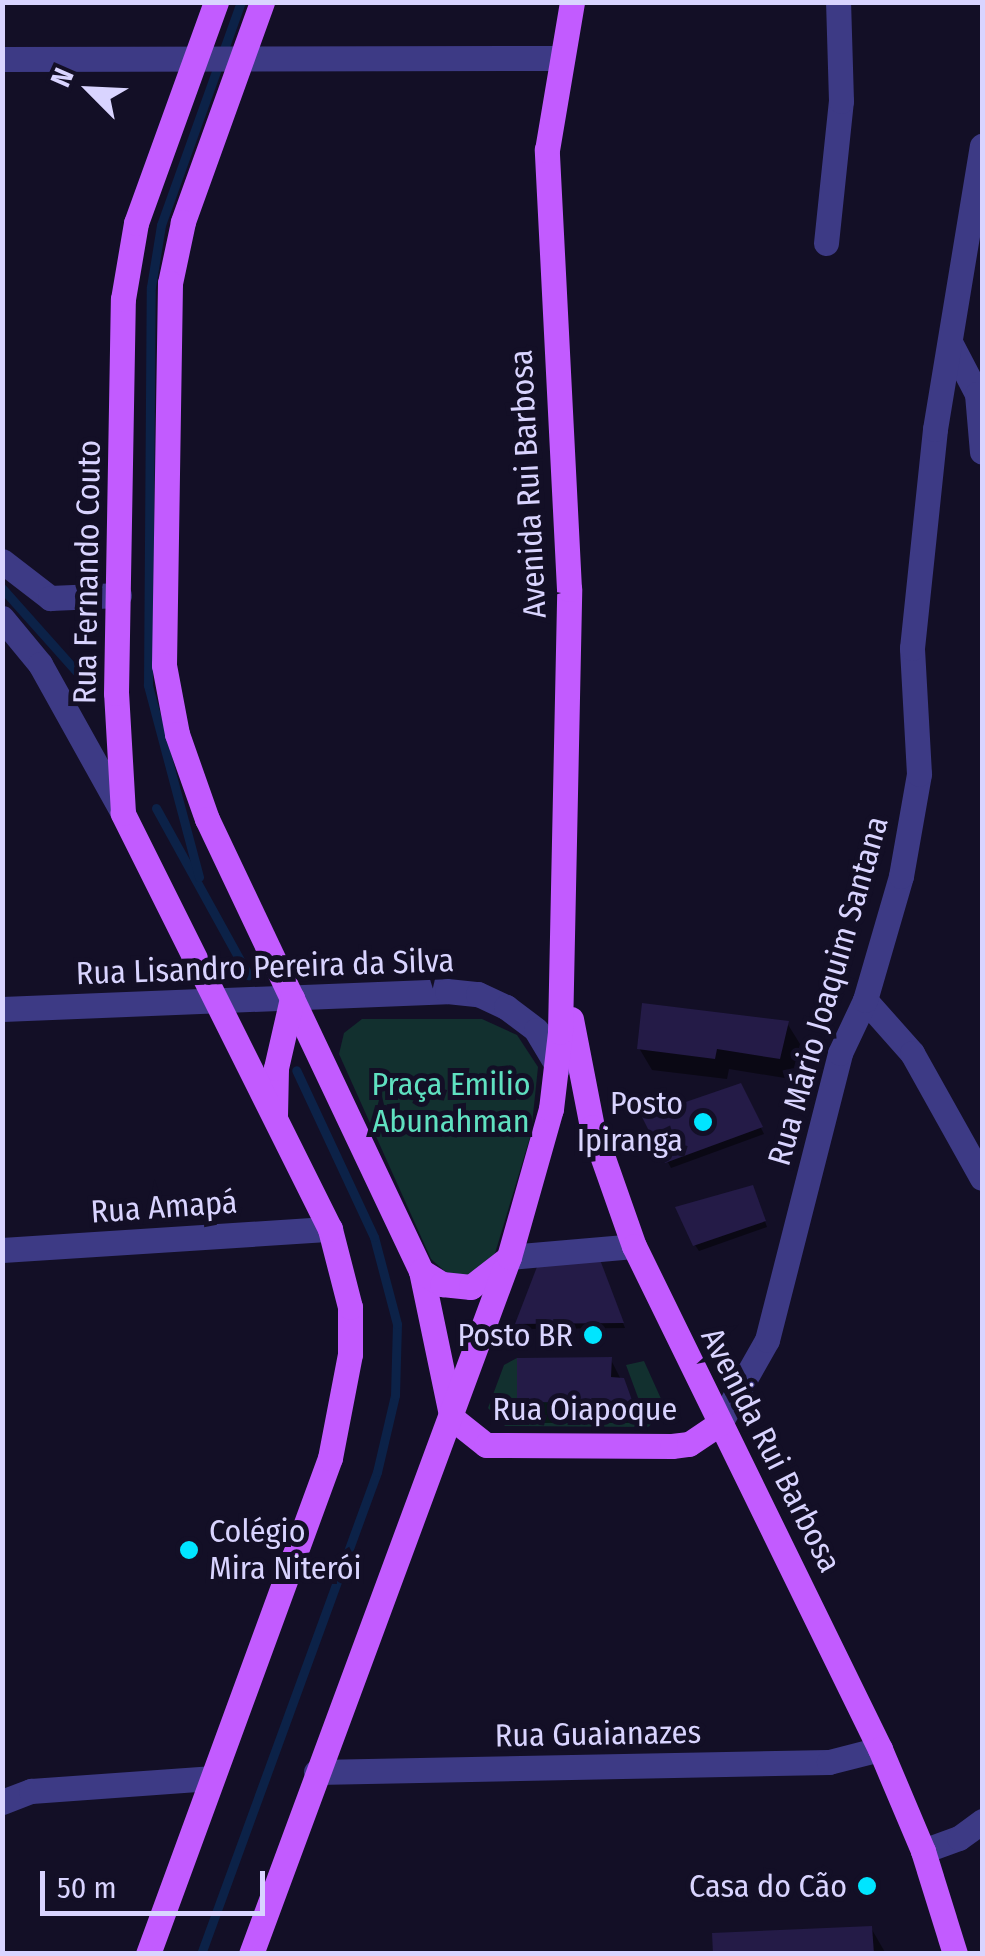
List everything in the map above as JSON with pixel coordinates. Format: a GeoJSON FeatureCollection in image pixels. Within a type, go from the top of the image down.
{"type":"FeatureCollection","features":[{"type":"Feature","properties":{"kind":"main road","name":"Rua Fernando Couto"},"geometry":{"type":"LineString","coordinates":[[216,2],[215,61],[170,283],[164,665],[177,734],[207,819],[292,998]]}},
{"type":"Feature","properties":{"kind":"main road","name":"Rua Fernando Couto"},"geometry":{"type":"LineString","coordinates":[[148,1954],[344,1406],[350,1307],[330,1229],[212,999],[123,813],[119,595],[123,299],[136,223],[215,61],[262,2]]}},
{"type":"Feature","properties":{"kind":"main road","name":"Avenida Rui Barbosa"},"geometry":{"type":"LineString","coordinates":[[251,1954],[509,1256],[551,1109],[558,1067],[569,588],[547,234],[547,150],[572,2]]}},
{"type":"Feature","properties":{"kind":"main road","name":"Avenida Rui Barbosa"},"geometry":{"type":"LineString","coordinates":[[562,965],[588,1112],[634,1246],[880,1749],[923,1850],[955,1954]]}},
{"type":"Feature","properties":{"kind":"main road"},"geometry":{"type":"LineString","coordinates":[[276,1121],[276,1068],[292,998]]}},
{"type":"Feature","properties":{"kind":"main road"},"geometry":{"type":"LineString","coordinates":[[292,998],[421,1271],[452,1418]]}},
{"type":"Feature","properties":{"kind":"main road"},"geometry":{"type":"LineString","coordinates":[[421,1271],[442,1284],[471,1287],[509,1256]]}},
{"type":"Feature","properties":{"kind":"main road","name":"Rua Oiapoque"},"geometry":{"type":"LineString","coordinates":[[452,1418],[486,1444],[672,1446],[689,1444],[720,1423]]}},
{"type":"Feature","properties":{"kind":"street"},"geometry":{"type":"LineString","coordinates":[[826,243],[842,100],[838,2]]}},
{"type":"Feature","properties":{"kind":"street"},"geometry":{"type":"LineString","coordinates":[[2,59],[561,58]]}},
{"type":"Feature","properties":{"kind":"street","name":"Rua Mário Joaquim Santana"},"geometry":{"type":"LineString","coordinates":[[720,1423],[767,1340],[840,1054],[864,1000],[901,876],[919,774],[912,648],[934,429],[982,146]]}},
{"type":"Feature","properties":{"kind":"street"},"geometry":{"type":"LineString","coordinates":[[951,344],[977,394],[982,452]]}},
{"type":"Feature","properties":{"kind":"street"},"geometry":{"type":"LineString","coordinates":[[2,560],[50,598],[119,595]]}},
{"type":"Feature","properties":{"kind":"street"},"geometry":{"type":"LineString","coordinates":[[2,618],[40,664],[123,813]]}},
{"type":"Feature","properties":{"kind":"street","name":"Rua Lisandro Pereira da Silva"},"geometry":{"type":"LineString","coordinates":[[2,1008],[478,994],[536,1030],[558,1067]]}},
{"type":"Feature","properties":{"kind":"street"},"geometry":{"type":"LineString","coordinates":[[864,1000],[912,1053],[982,1178]]}},
{"type":"Feature","properties":{"kind":"street","name":"Rua Amapá"},"geometry":{"type":"LineString","coordinates":[[2,1250],[330,1229]]}},
{"type":"Feature","properties":{"kind":"street"},"geometry":{"type":"LineString","coordinates":[[509,1256],[634,1246]]}},
{"type":"Feature","properties":{"kind":"street","name":"Rua Guaianazes"},"geometry":{"type":"LineString","coordinates":[[316,1772],[829,1762],[880,1749]]}},
{"type":"Feature","properties":{"kind":"street"},"geometry":{"type":"LineString","coordinates":[[2,1802],[31,1791],[211,1778]]}},
{"type":"Feature","properties":{"kind":"street"},"geometry":{"type":"LineString","coordinates":[[923,1850],[959,1838],[982,1821]]}},
{"type":"Feature","properties":{"kind":"green space","name":"Praça Emilio Abunahman"},"geometry":{"type":"Polygon","coordinates":[[[362,1019],[482,1019],[517,1035],[538,1067],[531,1134],[493,1260],[474,1276],[449,1275],[431,1259],[339,1054],[344,1033],[362,1019]]]}},
{"type":"Feature","properties":{"kind":"green space"},"geometry":{"type":"Polygon","coordinates":[[[517,1358],[518,1402],[640,1403],[626,1365],[644,1361],[667,1412],[648,1427],[505,1426],[488,1408],[504,1365],[517,1358]]]}},
{"type":"Feature","properties":{"kind":"building"},"geometry":{"type":"Polygon","coordinates":[[[642,1003],[789,1021],[780,1059],[717,1049],[715,1059],[637,1049],[642,1003]]]}},
{"type":"Feature","properties":{"kind":"building","name":"Posto Ipiranga"},"geometry":{"type":"Polygon","coordinates":[[[741,1083],[763,1127],[665,1163],[642,1117],[741,1083]]]}},
{"type":"Feature","properties":{"kind":"building"},"geometry":{"type":"Polygon","coordinates":[[[753,1185],[766,1221],[693,1246],[675,1207],[753,1185]]]}},
{"type":"Feature","properties":{"kind":"building"},"geometry":{"type":"Polygon","coordinates":[[[599,1257],[624,1323],[515,1324],[540,1259],[599,1257]]]}},
{"type":"Feature","properties":{"kind":"building"},"geometry":{"type":"Polygon","coordinates":[[[612,1357],[611,1377],[624,1378],[633,1403],[517,1402],[517,1358],[612,1357]]]}},
{"type":"Feature","properties":{"kind":"building"},"geometry":{"type":"Polygon","coordinates":[[[872,1926],[874,1954],[713,1954],[712,1933],[872,1926]]]}},
{"type":"Feature","properties":{"kind":"waterway"},"geometry":{"type":"LineString","coordinates":[[199,877],[148,685],[151,287],[161,225],[241,2]]}},
{"type":"Feature","properties":{"kind":"waterway"},"geometry":{"type":"LineString","coordinates":[[2,588],[85,681]]}},
{"type":"Feature","properties":{"kind":"waterway"},"geometry":{"type":"LineString","coordinates":[[156,808],[248,975]]}},
{"type":"Feature","properties":{"kind":"waterway"},"geometry":{"type":"LineString","coordinates":[[201,1954],[377,1472],[395,1395],[397,1324],[374,1237],[296,1070]]}},
{"type":"Feature","properties":{"kind":"place","name":"Posto Ipiranga"},"geometry":{"type":"Point","coordinates":[703,1122]}},
{"type":"Feature","properties":{"kind":"place","name":"Posto BR"},"geometry":{"type":"Point","coordinates":[593,1335]}},
{"type":"Feature","properties":{"kind":"place","name":"Colégio Mira Niterói"},"geometry":{"type":"Point","coordinates":[189,1550]}},
{"type":"Feature","properties":{"kind":"place","name":"Casa do Cão"},"geometry":{"type":"Point","coordinates":[867,1886]}}]}
